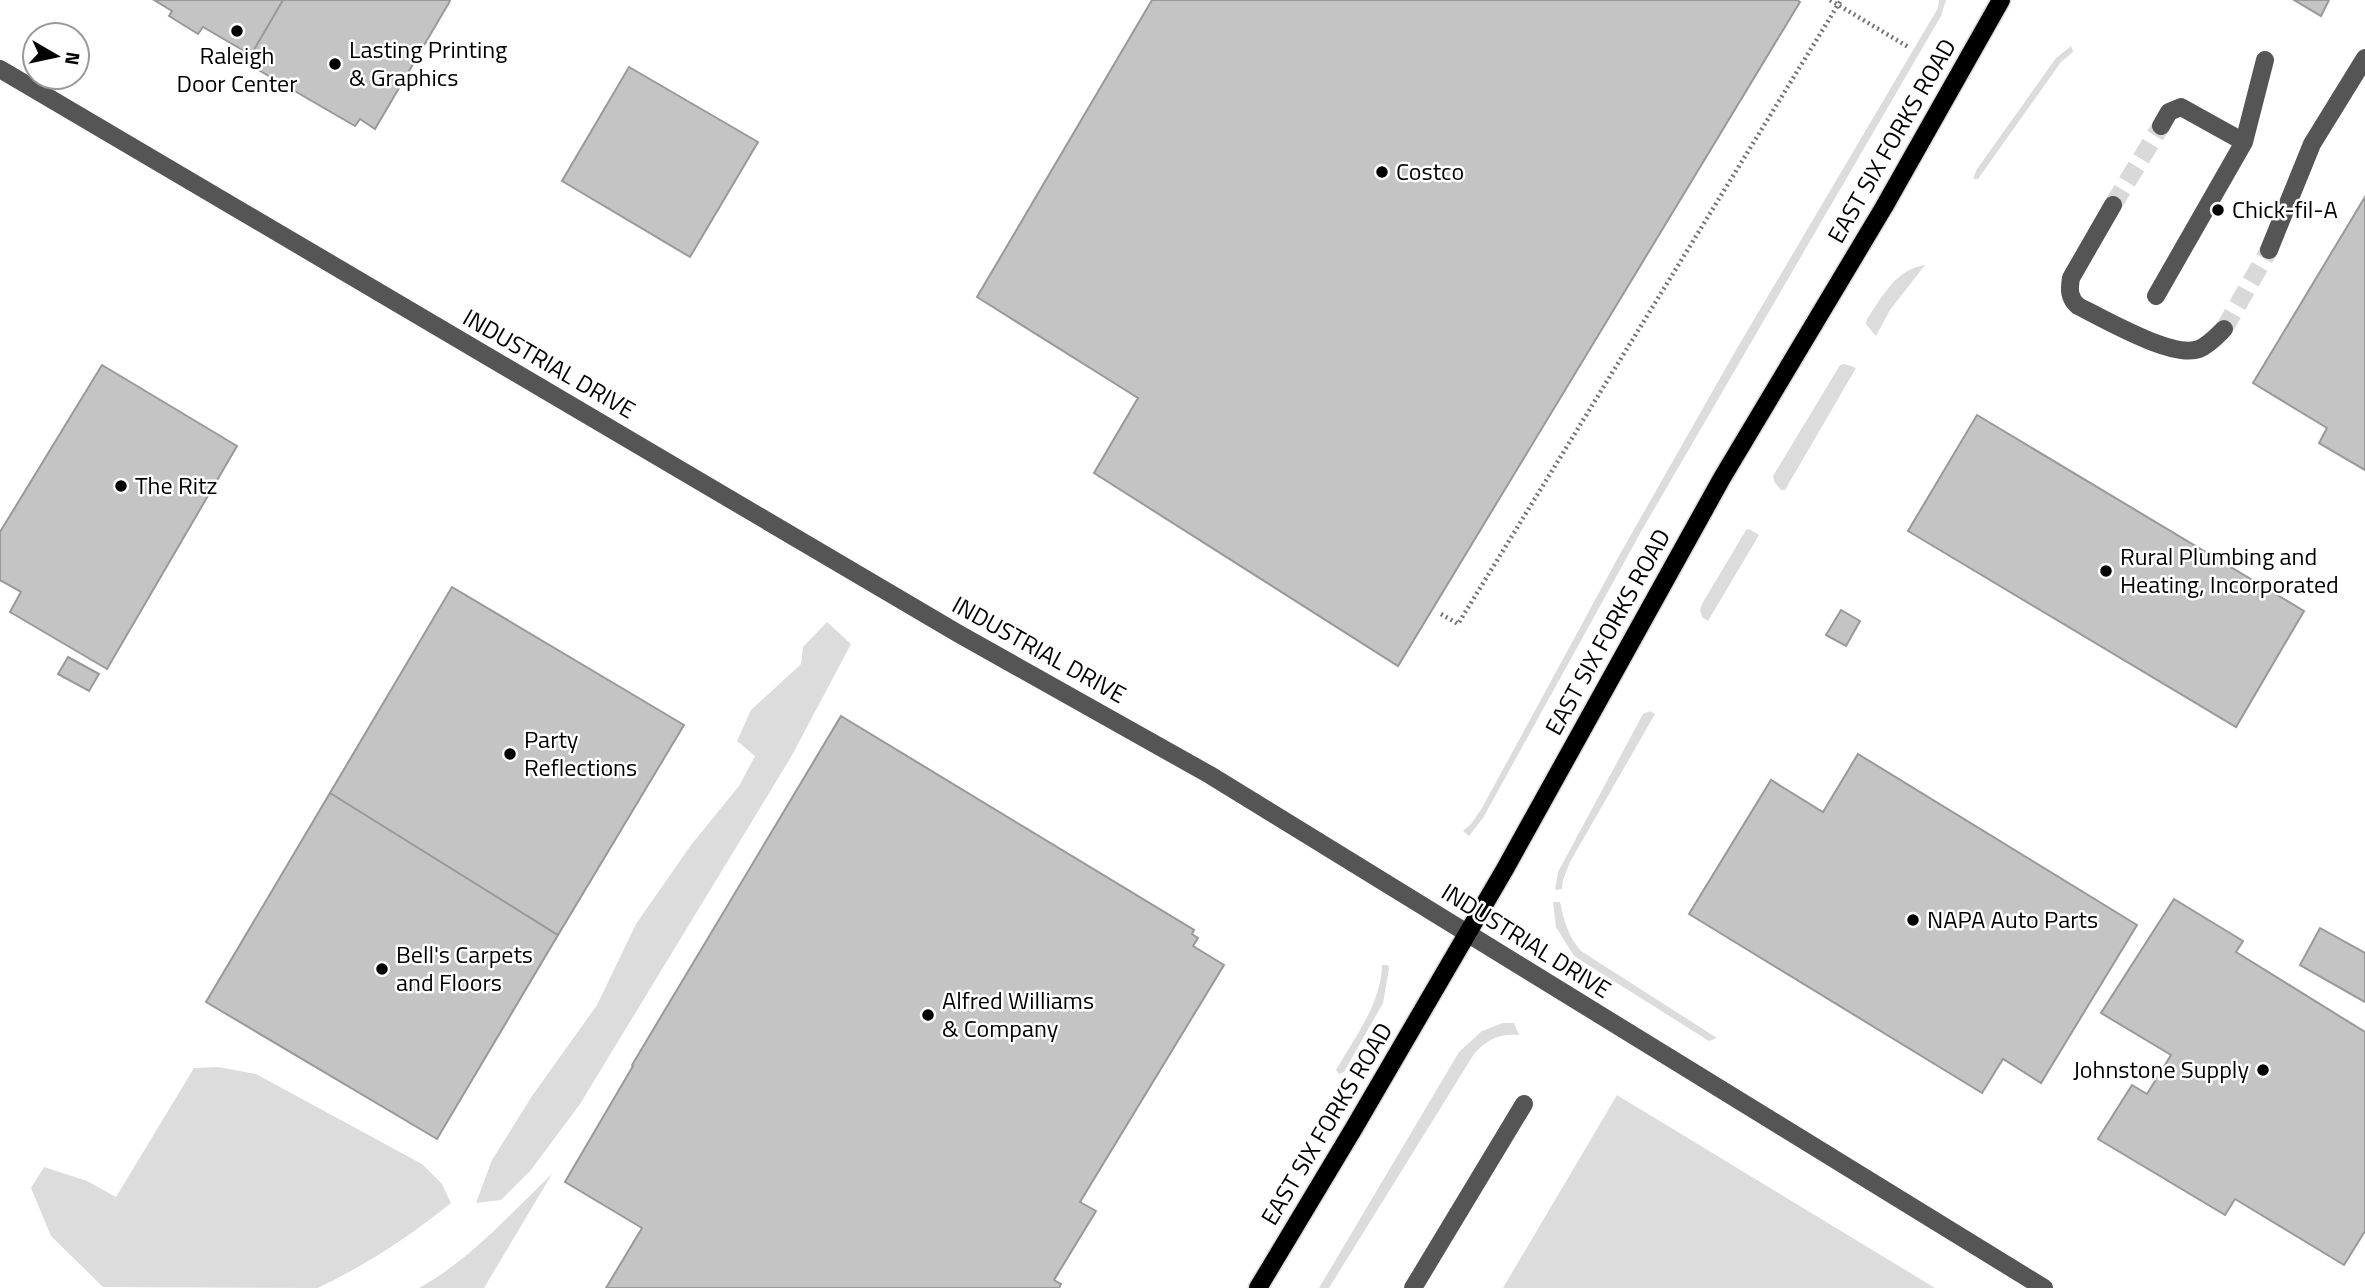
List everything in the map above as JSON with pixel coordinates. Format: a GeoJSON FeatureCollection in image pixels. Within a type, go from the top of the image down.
{"type":"FeatureCollection","features":[{"type":"Feature","properties":{"kind":"main road","name":"EAST SIX FORKS ROAD"},"geometry":{"type":"LineString","coordinates":[[1258,1288],[1467,933],[1722,478],[1884,207],[2001,0]]}},
{"type":"Feature","properties":{"kind":"street"},"geometry":{"type":"LineString","coordinates":[[2269,250],[2312,145],[2365,58]]}},
{"type":"Feature","properties":{"kind":"street"},"geometry":{"type":"LineString","coordinates":[[2156,296],[2244,142],[2265,60]]}},
{"type":"Feature","properties":{"kind":"street","name":"INDUSTRIAL DRIVE"},"geometry":{"type":"LineString","coordinates":[[0,69],[959,634],[1210,775],[2044,1288]]}},
{"type":"Feature","properties":{"kind":"street"},"geometry":{"type":"LineString","coordinates":[[2161,126],[2169,112],[2181,107],[2244,142]]}},
{"type":"Feature","properties":{"kind":"street"},"geometry":{"type":"LineString","coordinates":[[2113,205],[2071,278],[2069,291],[2072,300],[2078,306],[2168,349],[2198,350],[2224,329]]}},
{"type":"Feature","properties":{"kind":"street"},"geometry":{"type":"LineString","coordinates":[[1413,1288],[1524,1104]]}},
{"type":"Feature","properties":{"kind":"path"},"geometry":{"type":"LineString","coordinates":[[1830,0],[1910,48]]}},
{"type":"Feature","properties":{"kind":"path"},"geometry":{"type":"LineString","coordinates":[[1441,614],[1458,624],[1839,3]]}},
{"type":"Feature","properties":{"kind":"shaded area"},"geometry":{"type":"Polygon","coordinates":[[[1939,0],[1946,0],[1941,16],[1642,530],[1483,818],[1469,836],[1463,831],[1482,808],[1620,554],[1736,350],[1938,8],[1939,0]]]}},
{"type":"Feature","properties":{"kind":"shaded area"},"geometry":{"type":"Polygon","coordinates":[[[2071,46],[2073,52],[2061,62],[1978,179],[1973,179],[1977,169],[2056,58],[2071,46]]]}},
{"type":"Feature","properties":{"kind":"shaded area"},"geometry":{"type":"Polygon","coordinates":[[[1925,265],[1890,310],[1876,336],[1866,324],[1867,319],[1898,278],[1925,265]]]}},
{"type":"Feature","properties":{"kind":"shaded area"},"geometry":{"type":"Polygon","coordinates":[[[1840,365],[1856,368],[1785,490],[1781,490],[1773,476],[1840,365]]]}},
{"type":"Feature","properties":{"kind":"shaded area"},"geometry":{"type":"Polygon","coordinates":[[[1749,529],[1759,535],[1708,621],[1702,617],[1702,604],[1749,529]]]}},
{"type":"Feature","properties":{"kind":"shaded area"},"geometry":{"type":"Polygon","coordinates":[[[827,622],[851,644],[791,757],[580,1104],[531,1170],[501,1200],[476,1203],[492,1160],[532,1096],[597,1005],[636,924],[691,845],[739,786],[755,756],[737,741],[751,710],[801,664],[803,647],[827,622]]]}},
{"type":"Feature","properties":{"kind":"shaded area"},"geometry":{"type":"Polygon","coordinates":[[[1650,711],[1655,714],[1570,862],[1562,889],[1555,890],[1558,872],[1643,714],[1650,711]]]}},
{"type":"Feature","properties":{"kind":"shaded area"},"geometry":{"type":"Polygon","coordinates":[[[1553,902],[1560,902],[1567,928],[1581,951],[1717,1038],[1709,1041],[1574,956],[1556,927],[1553,902]]]}},
{"type":"Feature","properties":{"kind":"shaded area"},"geometry":{"type":"Polygon","coordinates":[[[1382,965],[1388,965],[1389,969],[1383,1003],[1344,1072],[1339,1074],[1336,1070],[1372,1007],[1381,979],[1382,965]]]}},
{"type":"Feature","properties":{"kind":"shaded area"},"geometry":{"type":"Polygon","coordinates":[[[1503,1023],[1514,1023],[1519,1035],[1494,1038],[1474,1054],[1329,1288],[1319,1288],[1459,1052],[1482,1031],[1503,1023]]]}},
{"type":"Feature","properties":{"kind":"shaded area"},"geometry":{"type":"Polygon","coordinates":[[[218,1067],[256,1074],[422,1164],[442,1184],[451,1203],[387,1249],[318,1288],[103,1287],[51,1236],[31,1188],[44,1167],[87,1181],[116,1197],[194,1068],[218,1067]]]}},
{"type":"Feature","properties":{"kind":"shaded area"},"geometry":{"type":"Polygon","coordinates":[[[1617,1095],[1935,1288],[1503,1288],[1617,1095]]]}},
{"type":"Feature","properties":{"kind":"shaded area"},"geometry":{"type":"Polygon","coordinates":[[[552,1174],[484,1288],[419,1288],[438,1277],[472,1250],[552,1174]]]}},
{"type":"Feature","properties":{"kind":"building","name":"Raleigh Door Center"},"geometry":{"type":"Polygon","coordinates":[[[154,0],[283,0],[251,55],[203,27],[198,34],[169,16],[172,11],[154,0]]]}},
{"type":"Feature","properties":{"kind":"building","name":"Lasting Printing & Graphics"},"geometry":{"type":"Polygon","coordinates":[[[283,0],[450,1],[375,129],[360,119],[355,126],[255,68],[260,61],[251,55],[283,0]]]}},
{"type":"Feature","properties":{"kind":"building"},"geometry":{"type":"Polygon","coordinates":[[[1152,0],[1800,2],[1398,666],[1094,473],[1138,398],[977,297],[1152,0]]]}},
{"type":"Feature","properties":{"kind":"building"},"geometry":{"type":"Polygon","coordinates":[[[2294,0],[2329,0],[2321,16],[2294,0]]]}},
{"type":"Feature","properties":{"kind":"building"},"geometry":{"type":"Polygon","coordinates":[[[629,67],[758,142],[690,257],[562,181],[629,67]]]}},
{"type":"Feature","properties":{"kind":"building"},"geometry":{"type":"Polygon","coordinates":[[[2365,197],[2365,470],[2319,443],[2327,428],[2253,383],[2365,197]]]}},
{"type":"Feature","properties":{"kind":"building","name":"The Ritz"},"geometry":{"type":"Polygon","coordinates":[[[102,365],[237,446],[107,669],[10,612],[21,592],[0,580],[0,532],[102,365]]]}},
{"type":"Feature","properties":{"kind":"building","name":"Rural Plumbing and Heating, Incorporated"},"geometry":{"type":"Polygon","coordinates":[[[1977,415],[2304,611],[2236,727],[1908,531],[1977,415]]]}},
{"type":"Feature","properties":{"kind":"building","name":"Party Reflections"},"geometry":{"type":"Polygon","coordinates":[[[452,587],[684,725],[558,935],[330,793],[452,587]]]}},
{"type":"Feature","properties":{"kind":"building"},"geometry":{"type":"Polygon","coordinates":[[[1841,610],[1860,621],[1846,646],[1826,635],[1841,610]]]}},
{"type":"Feature","properties":{"kind":"building"},"geometry":{"type":"Polygon","coordinates":[[[68,657],[99,674],[89,691],[58,674],[68,657]]]}},
{"type":"Feature","properties":{"kind":"building","name":"Alfred Williams & Company"},"geometry":{"type":"Polygon","coordinates":[[[841,716],[1194,930],[1192,934],[1198,938],[1193,946],[1224,965],[1080,1202],[1096,1211],[1054,1280],[1061,1284],[1059,1288],[606,1288],[642,1228],[565,1182],[841,716]]]}},
{"type":"Feature","properties":{"kind":"building","name":"NAPA Auto Parts"},"geometry":{"type":"Polygon","coordinates":[[[1858,754],[2137,925],[2041,1083],[2003,1059],[1982,1093],[1689,914],[1771,780],[1823,812],[1858,754]]]}},
{"type":"Feature","properties":{"kind":"building","name":"Bell's Carpets and Floors"},"geometry":{"type":"Polygon","coordinates":[[[330,793],[558,935],[437,1139],[206,1002],[330,793]]]}},
{"type":"Feature","properties":{"kind":"building","name":"Johnstone Supply"},"geometry":{"type":"Polygon","coordinates":[[[2174,899],[2243,941],[2236,952],[2365,1032],[2365,1231],[2344,1265],[2235,1199],[2225,1215],[2098,1139],[2132,1085],[2147,1094],[2171,1055],[2101,1013],[2174,899]]]}},
{"type":"Feature","properties":{"kind":"building"},"geometry":{"type":"Polygon","coordinates":[[[2320,928],[2365,953],[2365,1002],[2300,965],[2320,928]]]}},
{"type":"Feature","properties":{"kind":"tunnel"},"geometry":{"type":"LineString","coordinates":[[2113,205],[2161,126]]}},
{"type":"Feature","properties":{"kind":"tunnel"},"geometry":{"type":"LineString","coordinates":[[2224,329],[2269,250]]}},
{"type":"Feature","properties":{"kind":"place","name":"Raleigh Door Center"},"geometry":{"type":"Point","coordinates":[237,31]}},
{"type":"Feature","properties":{"kind":"place","name":"Lasting Printing & Graphics"},"geometry":{"type":"Point","coordinates":[335,64]}},
{"type":"Feature","properties":{"kind":"place","name":"Costco"},"geometry":{"type":"Point","coordinates":[1382,172]}},
{"type":"Feature","properties":{"kind":"place","name":"Chick-fil-A"},"geometry":{"type":"Point","coordinates":[2218,210]}},
{"type":"Feature","properties":{"kind":"place","name":"The Ritz"},"geometry":{"type":"Point","coordinates":[121,486]}},
{"type":"Feature","properties":{"kind":"place","name":"Rural Plumbing and Heating, Incorporated"},"geometry":{"type":"Point","coordinates":[2106,571]}},
{"type":"Feature","properties":{"kind":"place","name":"Party Reflections"},"geometry":{"type":"Point","coordinates":[510,754]}},
{"type":"Feature","properties":{"kind":"place","name":"NAPA Auto Parts"},"geometry":{"type":"Point","coordinates":[1913,920]}},
{"type":"Feature","properties":{"kind":"place","name":"Bell's Carpets and Floors"},"geometry":{"type":"Point","coordinates":[382,969]}},
{"type":"Feature","properties":{"kind":"place","name":"Alfred Williams & Company"},"geometry":{"type":"Point","coordinates":[928,1015]}},
{"type":"Feature","properties":{"kind":"place","name":"Johnstone Supply"},"geometry":{"type":"Point","coordinates":[2263,1070]}}]}
